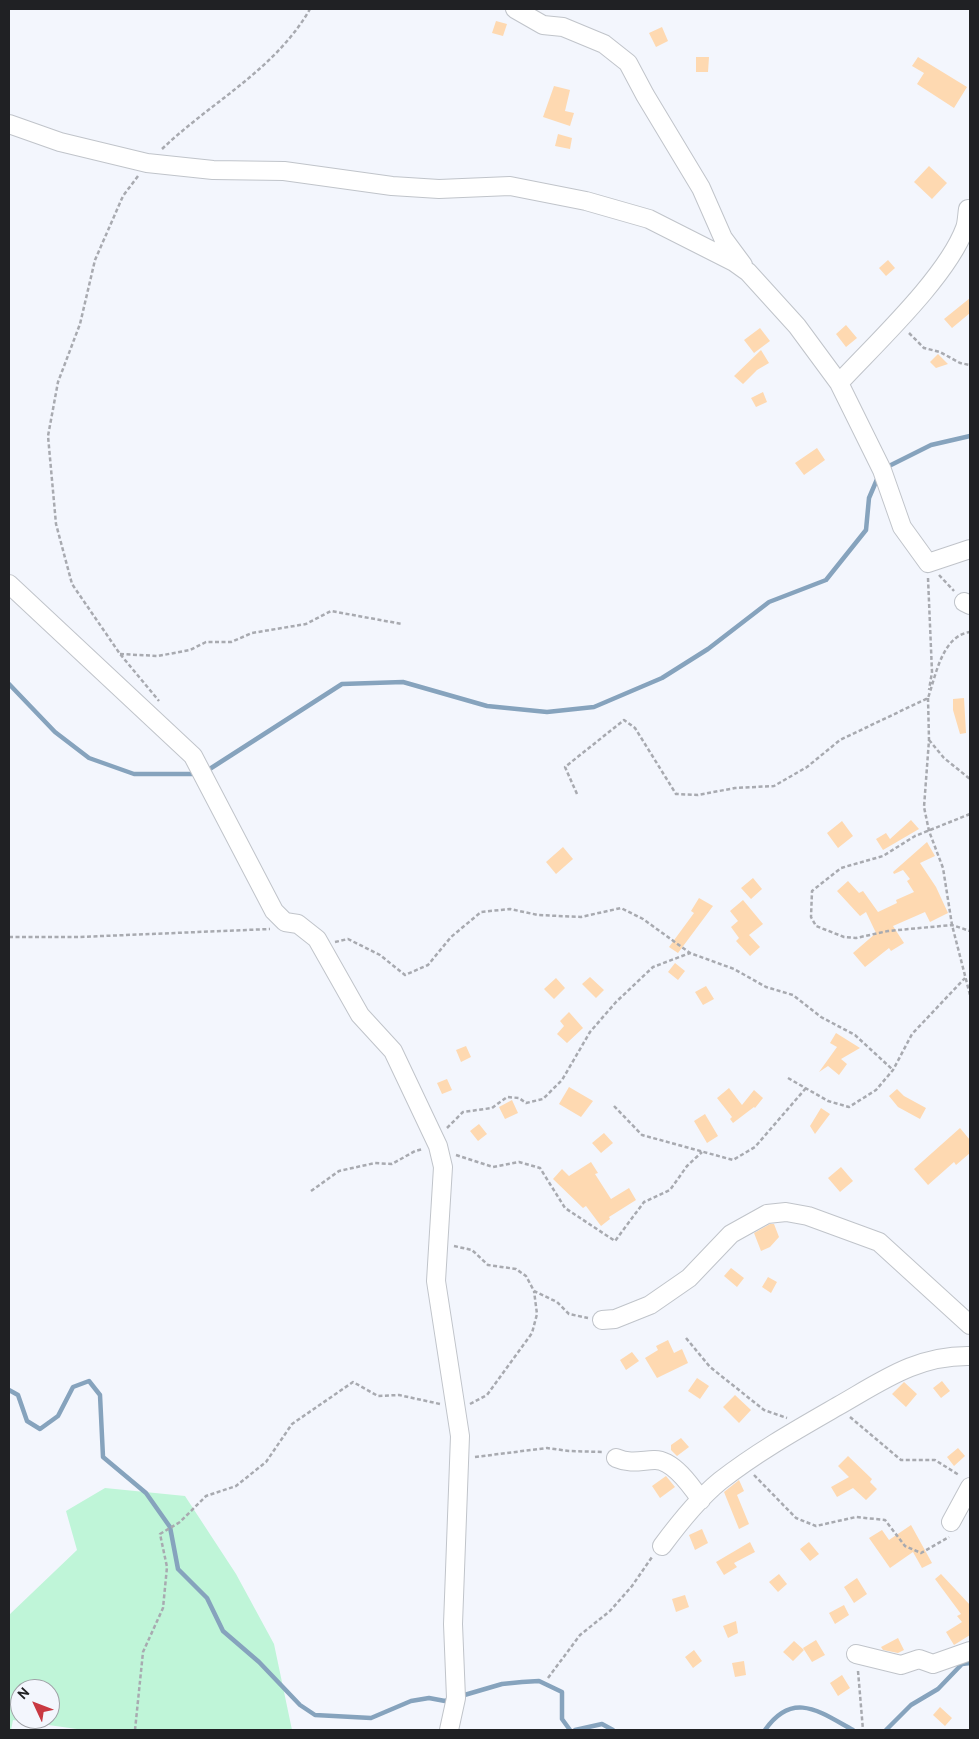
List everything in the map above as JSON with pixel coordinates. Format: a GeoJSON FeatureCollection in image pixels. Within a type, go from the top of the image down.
{"type":"FeatureCollection","features":[{"type":"Feature","properties":{"kind":"street"},"geometry":{"type":"LineString","coordinates":[[515,9],[543,25],[563,27],[604,44],[628,63],[701,188],[724,238],[748,272],[797,326],[839,383],[882,470],[902,527],[928,563],[970,549]]}},
{"type":"Feature","properties":{"kind":"street"},"geometry":{"type":"LineString","coordinates":[[9,124],[60,142],[147,163],[214,170],[284,171],[392,186],[439,188],[510,186],[541,191],[649,219],[748,272]]}},
{"type":"Feature","properties":{"kind":"street"},"geometry":{"type":"LineString","coordinates":[[839,383],[896,321],[948,260],[966,227],[968,209]]}},
{"type":"Feature","properties":{"kind":"street"},"geometry":{"type":"LineString","coordinates":[[9,584],[193,756],[274,911],[285,922],[298,924],[317,939],[360,1015],[393,1051],[438,1146],[443,1167],[436,1281],[460,1436],[453,1624],[456,1698],[449,1730]]}},
{"type":"Feature","properties":{"kind":"street"},"geometry":{"type":"LineString","coordinates":[[602,1320],[615,1319],[650,1305],[690,1278],[732,1234],[768,1214],[786,1212],[808,1216],[879,1242],[970,1325]]}},
{"type":"Feature","properties":{"kind":"street"},"geometry":{"type":"LineString","coordinates":[[662,1546],[682,1519],[720,1482],[803,1424],[838,1406],[881,1379],[917,1364],[944,1356],[970,1356]]}},
{"type":"Feature","properties":{"kind":"street"},"geometry":{"type":"LineString","coordinates":[[616,1458],[628,1463],[658,1460],[682,1474],[701,1500]]}},
{"type":"Feature","properties":{"kind":"street"},"geometry":{"type":"LineString","coordinates":[[951,1522],[967,1482]]}},
{"type":"Feature","properties":{"kind":"street"},"geometry":{"type":"LineString","coordinates":[[856,1654],[901,1665],[918,1658],[933,1664],[970,1651]]}},
{"type":"Feature","properties":{"kind":"path"},"geometry":{"type":"LineString","coordinates":[[162,705],[120,654],[72,584],[56,524],[48,436],[58,382],[80,324],[95,260],[123,196],[147,163],[177,134],[208,112],[276,54],[310,9]]}},
{"type":"Feature","properties":{"kind":"path"},"geometry":{"type":"LineString","coordinates":[[896,321],[924,348],[940,352],[960,363],[970,365]]}},
{"type":"Feature","properties":{"kind":"path"},"geometry":{"type":"LineString","coordinates":[[928,563],[967,604]]}},
{"type":"Feature","properties":{"kind":"path"},"geometry":{"type":"LineString","coordinates":[[928,563],[932,672],[928,698],[929,740],[924,807],[929,831],[943,868],[952,925],[970,995]]}},
{"type":"Feature","properties":{"kind":"path"},"geometry":{"type":"LineString","coordinates":[[120,654],[158,656],[190,650],[206,642],[231,642],[252,633],[306,624],[331,611],[402,624]]}},
{"type":"Feature","properties":{"kind":"path"},"geometry":{"type":"LineString","coordinates":[[577,794],[565,767],[624,720],[635,728],[676,794],[698,795],[735,788],[774,786],[807,767],[840,740],[928,698],[946,648],[960,633],[970,632]]}},
{"type":"Feature","properties":{"kind":"path"},"geometry":{"type":"LineString","coordinates":[[929,740],[944,758],[970,779]]}},
{"type":"Feature","properties":{"kind":"path"},"geometry":{"type":"LineString","coordinates":[[970,814],[915,836],[888,853],[841,868],[812,891],[811,917],[816,926],[844,937],[856,938],[888,931],[952,925],[970,931]]}},
{"type":"Feature","properties":{"kind":"path"},"geometry":{"type":"LineString","coordinates":[[320,946],[348,939],[380,956],[405,975],[428,965],[451,937],[481,912],[510,909],[538,914],[581,917],[621,908],[643,919],[690,952],[734,969],[766,987],[794,995],[821,1017],[855,1034],[894,1070]]}},
{"type":"Feature","properties":{"kind":"path"},"geometry":{"type":"LineString","coordinates":[[9,936],[80,937],[278,929],[290,923]]}},
{"type":"Feature","properties":{"kind":"path"},"geometry":{"type":"LineString","coordinates":[[438,1146],[442,1132],[463,1112],[492,1108],[507,1097],[519,1098],[526,1103],[544,1098],[562,1080],[590,1032],[616,1002],[653,967],[690,952]]}},
{"type":"Feature","properties":{"kind":"path"},"geometry":{"type":"LineString","coordinates":[[788,1078],[828,1101],[849,1107],[876,1090],[894,1070],[912,1034],[965,978]]}},
{"type":"Feature","properties":{"kind":"path"},"geometry":{"type":"LineString","coordinates":[[614,1106],[642,1135],[733,1160],[755,1147],[806,1088]]}},
{"type":"Feature","properties":{"kind":"path"},"geometry":{"type":"LineString","coordinates":[[311,1191],[339,1171],[375,1163],[392,1164],[415,1150],[438,1146],[466,1159],[494,1167],[519,1162],[540,1168],[565,1208],[615,1241],[644,1202],[670,1190],[687,1166],[702,1152]]}},
{"type":"Feature","properties":{"kind":"path"},"geometry":{"type":"LineString","coordinates":[[135,1730],[143,1652],[163,1608],[167,1567],[160,1534],[180,1522],[206,1496],[236,1486],[244,1480],[266,1462],[292,1424],[353,1382],[378,1396],[399,1395],[455,1406],[471,1404],[487,1394],[504,1374],[532,1333],[537,1314],[534,1291],[526,1276],[516,1269],[488,1265],[472,1250],[439,1244]]}},
{"type":"Feature","properties":{"kind":"path"},"geometry":{"type":"LineString","coordinates":[[534,1291],[557,1302],[569,1314],[602,1320]]}},
{"type":"Feature","properties":{"kind":"path"},"geometry":{"type":"LineString","coordinates":[[686,1338],[710,1367],[764,1410],[803,1424]]}},
{"type":"Feature","properties":{"kind":"path"},"geometry":{"type":"LineString","coordinates":[[838,1406],[901,1460],[935,1460],[967,1482]]}},
{"type":"Feature","properties":{"kind":"path"},"geometry":{"type":"LineString","coordinates":[[458,1463],[478,1456],[546,1448],[569,1451],[602,1451],[616,1458]]}},
{"type":"Feature","properties":{"kind":"path"},"geometry":{"type":"LineString","coordinates":[[744,1465],[796,1518],[816,1526],[856,1517],[884,1520],[905,1546],[921,1553],[949,1538],[951,1522]]}},
{"type":"Feature","properties":{"kind":"path"},"geometry":{"type":"LineString","coordinates":[[548,1678],[580,1634],[610,1611],[662,1546]]}},
{"type":"Feature","properties":{"kind":"path"},"geometry":{"type":"LineString","coordinates":[[856,1654],[863,1730]]}},
{"type":"Feature","properties":{"kind":"green space"},"geometry":{"type":"Polygon","coordinates":[[[105,1488],[185,1496],[236,1574],[274,1644],[292,1730],[84,1730],[60,1727],[60,1679],[10,1679],[11,1729],[9,1730],[9,1615],[77,1550],[66,1511],[105,1488]]]}},
{"type":"Feature","properties":{"kind":"building"},"geometry":{"type":"Polygon","coordinates":[[[496,21],[507,24],[503,36],[492,33],[496,21]]]}},
{"type":"Feature","properties":{"kind":"building"},"geometry":{"type":"Polygon","coordinates":[[[662,27],[668,41],[656,47],[649,33],[662,27]]]}},
{"type":"Feature","properties":{"kind":"building"},"geometry":{"type":"Polygon","coordinates":[[[696,57],[709,57],[708,72],[696,72],[696,57]]]}},
{"type":"Feature","properties":{"kind":"building"},"geometry":{"type":"Polygon","coordinates":[[[918,57],[967,87],[954,108],[917,84],[924,73],[912,66],[918,57]]]}},
{"type":"Feature","properties":{"kind":"building"},"geometry":{"type":"Polygon","coordinates":[[[554,86],[570,90],[565,111],[574,113],[570,126],[543,117],[554,86]]]}},
{"type":"Feature","properties":{"kind":"building"},"geometry":{"type":"Polygon","coordinates":[[[558,134],[572,138],[570,149],[555,146],[558,134]]]}},
{"type":"Feature","properties":{"kind":"building"},"geometry":{"type":"Polygon","coordinates":[[[929,166],[947,183],[932,199],[914,182],[929,166]]]}},
{"type":"Feature","properties":{"kind":"building"},"geometry":{"type":"Polygon","coordinates":[[[888,260],[895,268],[886,276],[879,268],[888,260]]]}},
{"type":"Feature","properties":{"kind":"building"},"geometry":{"type":"Polygon","coordinates":[[[970,298],[970,313],[952,328],[944,319],[970,298]]]}},
{"type":"Feature","properties":{"kind":"building"},"geometry":{"type":"Polygon","coordinates":[[[846,325],[857,338],[846,347],[836,334],[846,325]]]}},
{"type":"Feature","properties":{"kind":"building"},"geometry":{"type":"Polygon","coordinates":[[[760,328],[770,341],[754,353],[744,340],[760,328]]]}},
{"type":"Feature","properties":{"kind":"building"},"geometry":{"type":"Polygon","coordinates":[[[761,350],[769,363],[757,370],[743,384],[734,376],[761,350]]]}},
{"type":"Feature","properties":{"kind":"building"},"geometry":{"type":"Polygon","coordinates":[[[938,354],[948,364],[936,368],[930,362],[938,354]]]}},
{"type":"Feature","properties":{"kind":"building"},"geometry":{"type":"Polygon","coordinates":[[[763,392],[767,402],[756,407],[751,398],[763,392]]]}},
{"type":"Feature","properties":{"kind":"building"},"geometry":{"type":"Polygon","coordinates":[[[817,448],[825,460],[804,475],[795,463],[817,448]]]}},
{"type":"Feature","properties":{"kind":"building"},"geometry":{"type":"Polygon","coordinates":[[[964,698],[966,733],[960,734],[953,710],[953,699],[964,698]]]}},
{"type":"Feature","properties":{"kind":"building"},"geometry":{"type":"Polygon","coordinates":[[[911,820],[919,829],[883,850],[876,839],[886,833],[890,839],[911,820]]]}},
{"type":"Feature","properties":{"kind":"building"},"geometry":{"type":"Polygon","coordinates":[[[842,821],[853,836],[838,848],[827,833],[842,821]]]}},
{"type":"Feature","properties":{"kind":"building"},"geometry":{"type":"Polygon","coordinates":[[[927,842],[935,856],[920,863],[936,887],[948,913],[930,922],[925,912],[893,926],[904,943],[891,951],[889,948],[865,967],[853,953],[876,933],[866,912],[860,916],[837,891],[848,881],[859,893],[863,891],[878,912],[897,903],[896,900],[914,892],[907,881],[910,879],[903,870],[894,874],[893,872],[927,842]]]}},
{"type":"Feature","properties":{"kind":"building"},"geometry":{"type":"Polygon","coordinates":[[[563,847],[573,859],[556,874],[546,862],[563,847]]]}},
{"type":"Feature","properties":{"kind":"building"},"geometry":{"type":"Polygon","coordinates":[[[753,878],[762,889],[751,899],[741,888],[753,878]]]}},
{"type":"Feature","properties":{"kind":"building"},"geometry":{"type":"Polygon","coordinates":[[[699,898],[713,906],[678,953],[669,947],[694,913],[691,911],[699,898]]]}},
{"type":"Feature","properties":{"kind":"building"},"geometry":{"type":"Polygon","coordinates":[[[743,900],[763,924],[749,935],[760,947],[750,956],[736,941],[739,938],[731,927],[738,921],[730,911],[743,900]]]}},
{"type":"Feature","properties":{"kind":"building"},"geometry":{"type":"Polygon","coordinates":[[[675,963],[685,971],[678,980],[668,972],[675,963]]]}},
{"type":"Feature","properties":{"kind":"building"},"geometry":{"type":"Polygon","coordinates":[[[590,977],[604,990],[596,998],[582,984],[590,977]]]}},
{"type":"Feature","properties":{"kind":"building"},"geometry":{"type":"Polygon","coordinates":[[[556,978],[565,988],[554,999],[544,989],[556,978]]]}},
{"type":"Feature","properties":{"kind":"building"},"geometry":{"type":"Polygon","coordinates":[[[706,986],[714,999],[703,1005],[695,992],[706,986]]]}},
{"type":"Feature","properties":{"kind":"building"},"geometry":{"type":"Polygon","coordinates":[[[569,1012],[583,1028],[567,1043],[557,1034],[564,1026],[560,1021],[569,1012]]]}},
{"type":"Feature","properties":{"kind":"building"},"geometry":{"type":"Polygon","coordinates":[[[836,1033],[860,1048],[841,1059],[847,1064],[839,1075],[828,1066],[819,1072],[837,1047],[830,1043],[836,1033]]]}},
{"type":"Feature","properties":{"kind":"building"},"geometry":{"type":"Polygon","coordinates":[[[466,1046],[471,1057],[461,1062],[456,1050],[466,1046]]]}},
{"type":"Feature","properties":{"kind":"building"},"geometry":{"type":"Polygon","coordinates":[[[447,1079],[452,1090],[442,1094],[437,1083],[447,1079]]]}},
{"type":"Feature","properties":{"kind":"building"},"geometry":{"type":"Polygon","coordinates":[[[569,1087],[593,1101],[581,1117],[559,1104],[569,1087]]]}},
{"type":"Feature","properties":{"kind":"building"},"geometry":{"type":"Polygon","coordinates":[[[729,1088],[742,1105],[754,1090],[763,1098],[755,1108],[733,1123],[730,1119],[732,1117],[717,1098],[729,1088]]]}},
{"type":"Feature","properties":{"kind":"building"},"geometry":{"type":"Polygon","coordinates":[[[897,1089],[904,1096],[926,1108],[920,1119],[898,1107],[889,1096],[897,1089]]]}},
{"type":"Feature","properties":{"kind":"building"},"geometry":{"type":"Polygon","coordinates":[[[512,1100],[518,1113],[505,1119],[499,1107],[512,1100]]]}},
{"type":"Feature","properties":{"kind":"building"},"geometry":{"type":"Polygon","coordinates":[[[821,1108],[830,1114],[815,1134],[810,1126],[821,1108]]]}},
{"type":"Feature","properties":{"kind":"building"},"geometry":{"type":"Polygon","coordinates":[[[705,1114],[718,1136],[707,1143],[694,1121],[705,1114]]]}},
{"type":"Feature","properties":{"kind":"building"},"geometry":{"type":"Polygon","coordinates":[[[479,1124],[487,1134],[478,1141],[470,1131],[479,1124]]]}},
{"type":"Feature","properties":{"kind":"building"},"geometry":{"type":"Polygon","coordinates":[[[960,1128],[970,1140],[970,1153],[956,1165],[954,1162],[928,1185],[914,1169],[960,1128]]]}},
{"type":"Feature","properties":{"kind":"building"},"geometry":{"type":"Polygon","coordinates":[[[604,1133],[613,1143],[601,1153],[592,1143],[604,1133]]]}},
{"type":"Feature","properties":{"kind":"building"},"geometry":{"type":"Polygon","coordinates":[[[591,1162],[598,1173],[595,1174],[611,1199],[629,1188],[636,1200],[609,1217],[610,1219],[601,1226],[586,1206],[583,1208],[553,1179],[562,1169],[569,1176],[591,1162]]]}},
{"type":"Feature","properties":{"kind":"building"},"geometry":{"type":"Polygon","coordinates":[[[841,1167],[853,1181],[840,1192],[828,1178],[841,1167]]]}},
{"type":"Feature","properties":{"kind":"building"},"geometry":{"type":"Polygon","coordinates":[[[770,1224],[774,1224],[779,1237],[770,1247],[761,1251],[754,1233],[770,1224]]]}},
{"type":"Feature","properties":{"kind":"building"},"geometry":{"type":"Polygon","coordinates":[[[731,1268],[744,1278],[737,1287],[724,1276],[731,1268]]]}},
{"type":"Feature","properties":{"kind":"building"},"geometry":{"type":"Polygon","coordinates":[[[768,1277],[777,1282],[771,1293],[762,1287],[768,1277]]]}},
{"type":"Feature","properties":{"kind":"building"},"geometry":{"type":"Polygon","coordinates":[[[668,1340],[674,1353],[682,1349],[688,1363],[657,1378],[645,1358],[658,1350],[656,1346],[668,1340]]]}},
{"type":"Feature","properties":{"kind":"building"},"geometry":{"type":"Polygon","coordinates":[[[632,1352],[639,1361],[626,1370],[620,1360],[632,1352]]]}},
{"type":"Feature","properties":{"kind":"building"},"geometry":{"type":"Polygon","coordinates":[[[697,1378],[709,1386],[700,1399],[688,1391],[697,1378]]]}},
{"type":"Feature","properties":{"kind":"building"},"geometry":{"type":"Polygon","coordinates":[[[942,1381],[950,1391],[941,1398],[933,1388],[942,1381]]]}},
{"type":"Feature","properties":{"kind":"building"},"geometry":{"type":"Polygon","coordinates":[[[904,1382],[917,1394],[906,1407],[892,1394],[904,1382]]]}},
{"type":"Feature","properties":{"kind":"building"},"geometry":{"type":"Polygon","coordinates":[[[735,1395],[751,1410],[739,1423],[723,1407],[735,1395]]]}},
{"type":"Feature","properties":{"kind":"building"},"geometry":{"type":"Polygon","coordinates":[[[681,1438],[689,1447],[677,1456],[671,1450],[671,1445],[681,1438]]]}},
{"type":"Feature","properties":{"kind":"building"},"geometry":{"type":"Polygon","coordinates":[[[958,1448],[965,1456],[954,1466],[947,1457],[958,1448]]]}},
{"type":"Feature","properties":{"kind":"building"},"geometry":{"type":"Polygon","coordinates":[[[848,1456],[872,1479],[870,1482],[877,1489],[866,1500],[853,1488],[837,1497],[831,1487],[849,1477],[838,1466],[848,1456]]]}},
{"type":"Feature","properties":{"kind":"building"},"geometry":{"type":"Polygon","coordinates":[[[666,1476],[675,1487],[660,1498],[652,1486],[666,1476]]]}},
{"type":"Feature","properties":{"kind":"building"},"geometry":{"type":"Polygon","coordinates":[[[739,1480],[744,1491],[737,1495],[749,1524],[739,1529],[724,1492],[739,1480]]]}},
{"type":"Feature","properties":{"kind":"building"},"geometry":{"type":"Polygon","coordinates":[[[911,1525],[932,1563],[922,1568],[913,1552],[890,1568],[869,1538],[882,1530],[889,1540],[911,1525]]]}},
{"type":"Feature","properties":{"kind":"building"},"geometry":{"type":"Polygon","coordinates":[[[702,1529],[708,1543],[695,1550],[689,1535],[702,1529]]]}},
{"type":"Feature","properties":{"kind":"building"},"geometry":{"type":"Polygon","coordinates":[[[750,1542],[755,1552],[734,1563],[737,1567],[724,1575],[716,1562],[750,1542]]]}},
{"type":"Feature","properties":{"kind":"building"},"geometry":{"type":"Polygon","coordinates":[[[809,1542],[819,1554],[810,1561],[800,1549],[809,1542]]]}},
{"type":"Feature","properties":{"kind":"building"},"geometry":{"type":"Polygon","coordinates":[[[779,1574],[787,1584],[778,1592],[769,1582],[779,1574]]]}},
{"type":"Feature","properties":{"kind":"building"},"geometry":{"type":"Polygon","coordinates":[[[941,1574],[970,1605],[970,1635],[954,1645],[946,1632],[962,1622],[957,1616],[961,1614],[935,1579],[941,1574]]]}},
{"type":"Feature","properties":{"kind":"building"},"geometry":{"type":"Polygon","coordinates":[[[857,1578],[867,1594],[854,1603],[844,1587],[857,1578]]]}},
{"type":"Feature","properties":{"kind":"building"},"geometry":{"type":"Polygon","coordinates":[[[685,1595],[689,1607],[676,1612],[672,1599],[685,1595]]]}},
{"type":"Feature","properties":{"kind":"building"},"geometry":{"type":"Polygon","coordinates":[[[844,1605],[849,1615],[835,1624],[829,1613],[844,1605]]]}},
{"type":"Feature","properties":{"kind":"building"},"geometry":{"type":"Polygon","coordinates":[[[736,1621],[738,1633],[728,1638],[723,1626],[736,1621]]]}},
{"type":"Feature","properties":{"kind":"building"},"geometry":{"type":"Polygon","coordinates":[[[898,1638],[904,1650],[898,1653],[883,1650],[881,1647],[898,1638]]]}},
{"type":"Feature","properties":{"kind":"building"},"geometry":{"type":"Polygon","coordinates":[[[816,1640],[825,1655],[812,1662],[803,1648],[816,1640]]]}},
{"type":"Feature","properties":{"kind":"building"},"geometry":{"type":"Polygon","coordinates":[[[794,1641],[804,1650],[793,1661],[783,1652],[794,1641]]]}},
{"type":"Feature","properties":{"kind":"building"},"geometry":{"type":"Polygon","coordinates":[[[694,1650],[702,1661],[693,1668],[685,1657],[694,1650]]]}},
{"type":"Feature","properties":{"kind":"building"},"geometry":{"type":"Polygon","coordinates":[[[744,1661],[746,1675],[735,1677],[732,1663],[744,1661]]]}},
{"type":"Feature","properties":{"kind":"building"},"geometry":{"type":"Polygon","coordinates":[[[842,1675],[850,1688],[838,1696],[830,1683],[842,1675]]]}},
{"type":"Feature","properties":{"kind":"building"},"geometry":{"type":"Polygon","coordinates":[[[940,1707],[952,1718],[945,1726],[933,1715],[940,1707]]]}},
{"type":"Feature","properties":{"kind":"waterway"},"geometry":{"type":"LineString","coordinates":[[885,468],[931,445],[970,436]]}},
{"type":"Feature","properties":{"kind":"waterway"},"geometry":{"type":"LineString","coordinates":[[205,772],[342,684],[403,682],[487,706],[547,712],[594,707],[662,678],[708,649],[769,602],[826,580],[866,530],[869,498],[878,477]]}},
{"type":"Feature","properties":{"kind":"waterway"},"geometry":{"type":"LineString","coordinates":[[9,684],[55,732],[89,758],[134,774],[197,774]]}},
{"type":"Feature","properties":{"kind":"waterway"},"geometry":{"type":"LineString","coordinates":[[9,1390],[18,1395],[27,1421],[40,1429],[58,1416],[73,1387],[89,1381],[100,1395],[103,1457],[146,1493],[170,1527],[178,1569],[207,1598],[223,1631],[259,1662],[300,1705],[315,1715],[371,1718],[411,1701],[429,1698],[445,1701],[451,1699]]}},
{"type":"Feature","properties":{"kind":"waterway"},"geometry":{"type":"LineString","coordinates":[[886,1730],[911,1705],[938,1689],[962,1664],[970,1663]]}},
{"type":"Feature","properties":{"kind":"waterway"},"geometry":{"type":"LineString","coordinates":[[461,1696],[502,1684],[539,1681],[562,1692],[562,1719],[570,1730]]}},
{"type":"Feature","properties":{"kind":"waterway"},"geometry":{"type":"LineString","coordinates":[[765,1730],[775,1718],[786,1711],[796,1708],[807,1708],[818,1712],[853,1730]]}},
{"type":"Feature","properties":{"kind":"waterway"},"geometry":{"type":"LineString","coordinates":[[575,1730],[602,1724],[613,1730]]}}]}
